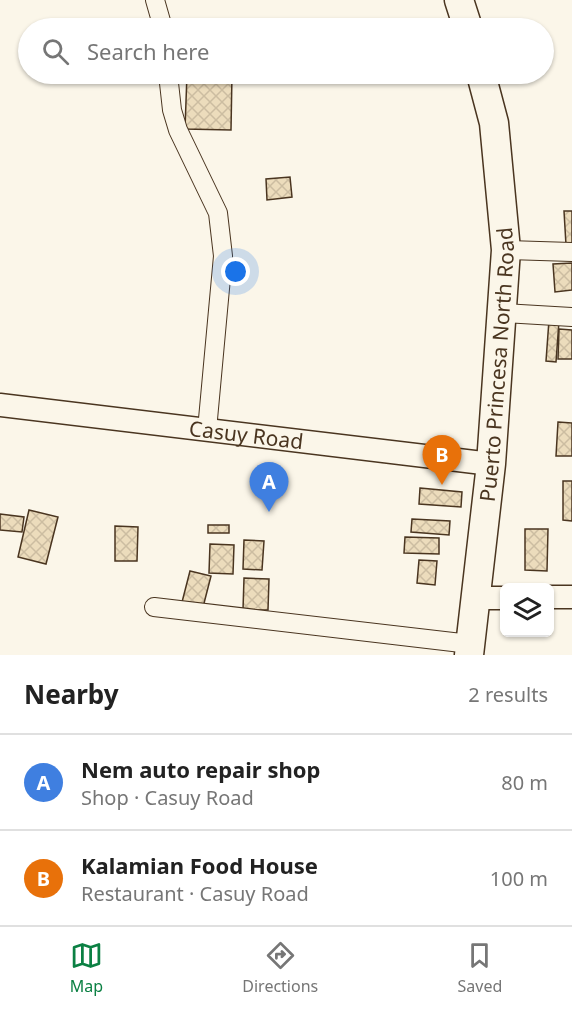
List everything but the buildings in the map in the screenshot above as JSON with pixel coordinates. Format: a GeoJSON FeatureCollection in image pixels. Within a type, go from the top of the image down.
{"type":"FeatureCollection","features":[{"type":"Feature","properties":{"kind":"main road"},"geometry":{"type":"LineString","coordinates":[[459,0],[465,18]]}},
{"type":"Feature","properties":{"kind":"main road","name":"Puerto Princesa North Road"},"geometry":{"type":"LineString","coordinates":[[470,649],[491,464],[506,250],[494,123],[484,84]]}},
{"type":"Feature","properties":{"kind":"street"},"geometry":{"type":"LineString","coordinates":[[154,0],[160,18]]}},
{"type":"Feature","properties":{"kind":"street"},"geometry":{"type":"LineString","coordinates":[[169,84],[172,110],[178,130],[218,213],[221,232],[223,256],[207,430]]}},
{"type":"Feature","properties":{"kind":"street"},"geometry":{"type":"LineString","coordinates":[[506,250],[572,252]]}},
{"type":"Feature","properties":{"kind":"street"},"geometry":{"type":"LineString","coordinates":[[502,313],[572,316]]}},
{"type":"Feature","properties":{"kind":"street","name":"Casuy Road"},"geometry":{"type":"LineString","coordinates":[[0,405],[491,464]]}},
{"type":"Feature","properties":{"kind":"street"},"geometry":{"type":"LineString","coordinates":[[554,597],[572,597]]}},
{"type":"Feature","properties":{"kind":"street"},"geometry":{"type":"LineString","coordinates":[[475,598],[500,598]]}},
{"type":"Feature","properties":{"kind":"street"},"geometry":{"type":"LineString","coordinates":[[154,608],[470,649]]}},
{"type":"Feature","properties":{"kind":"place","name":"Kalamian Food House"},"geometry":{"type":"Point","coordinates":[442,485]}},
{"type":"Feature","properties":{"kind":"place","name":"Nem auto repair shop"},"geometry":{"type":"Point","coordinates":[269,512]}}]}
